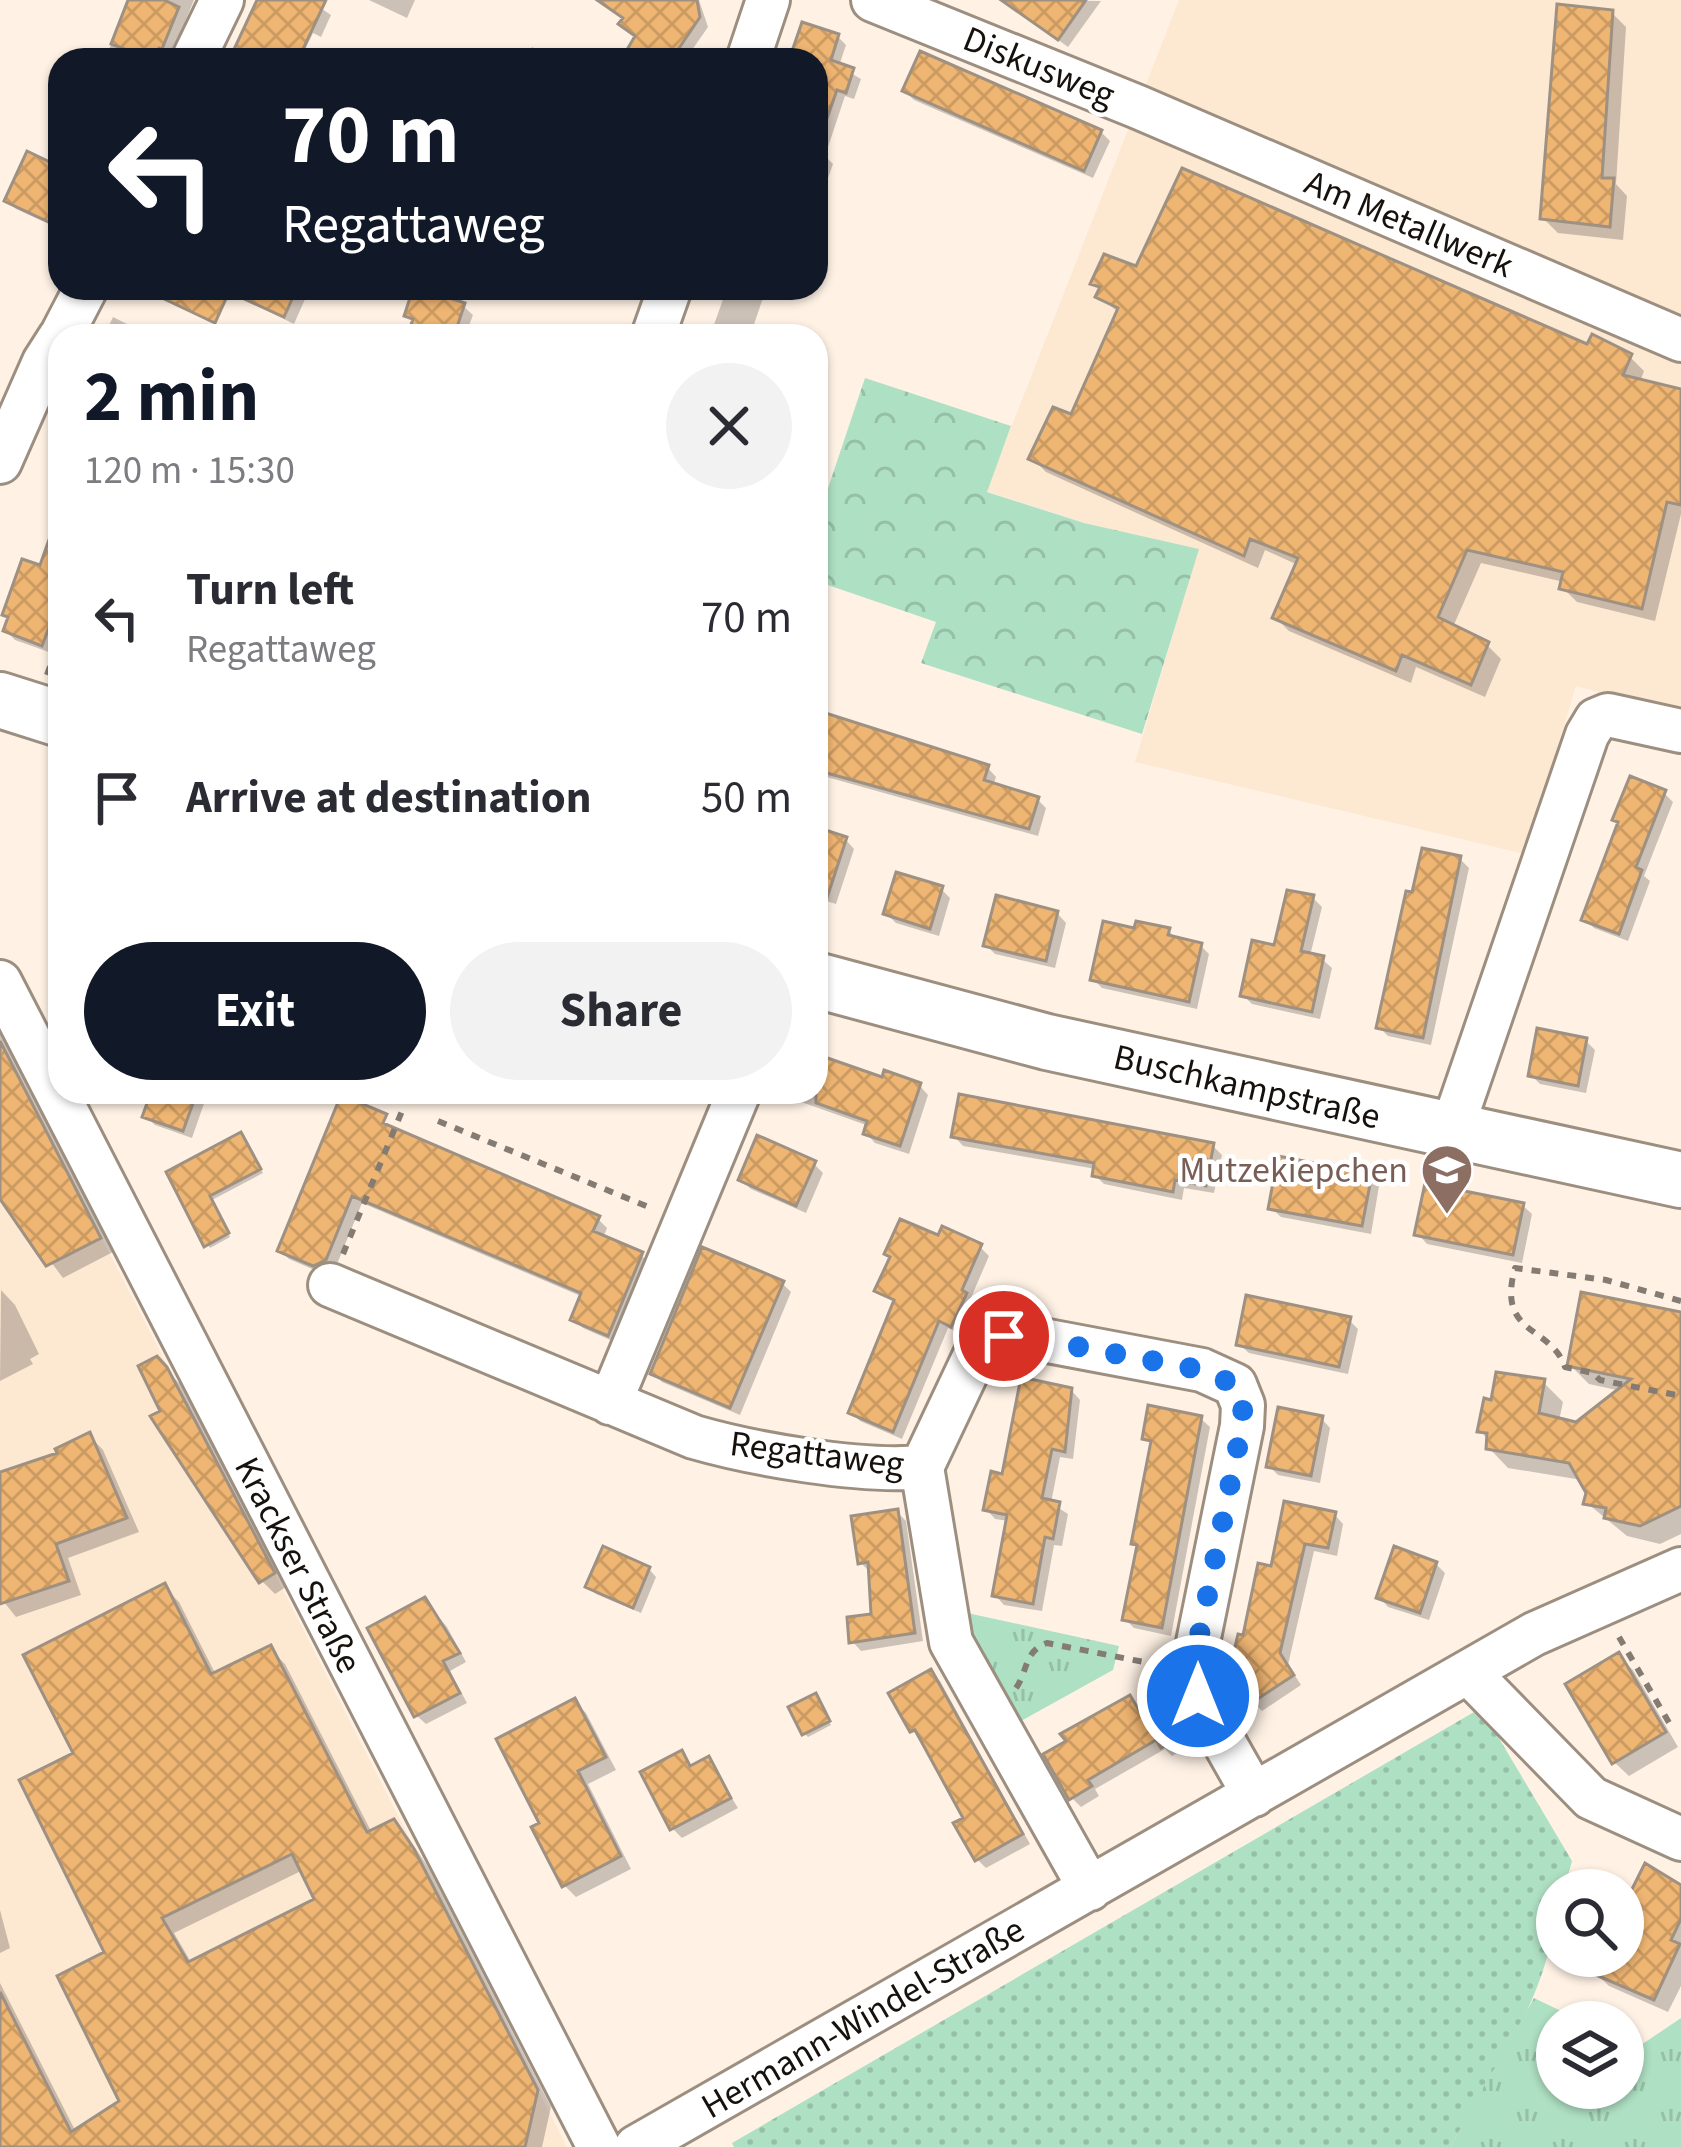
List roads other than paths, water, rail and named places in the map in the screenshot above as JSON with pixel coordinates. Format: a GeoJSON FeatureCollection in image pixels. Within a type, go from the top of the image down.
{"type":"FeatureCollection","features":[{"type":"Feature","properties":{"kind":"main road"},"geometry":{"type":"LineString","coordinates":[[0,700],[48,715]]}},
{"type":"Feature","properties":{"kind":"main road","name":"Buschkampstraße"},"geometry":{"type":"LineString","coordinates":[[828,983],[1046,1042],[1681,1180]]}},
{"type":"Feature","properties":{"kind":"street"},"geometry":{"type":"LineString","coordinates":[[200,48],[222,0]]}},
{"type":"Feature","properties":{"kind":"street"},"geometry":{"type":"LineString","coordinates":[[752,48],[768,0]]}},
{"type":"Feature","properties":{"kind":"street","name":"Diskusweg"},"geometry":{"type":"LineString","coordinates":[[873,0],[1138,107]]}},
{"type":"Feature","properties":{"kind":"street","name":"Am Metallwerk"},"geometry":{"type":"LineString","coordinates":[[1138,107],[1681,340]]}},
{"type":"Feature","properties":{"kind":"street"},"geometry":{"type":"LineString","coordinates":[[0,462],[48,356]]}},
{"type":"Feature","properties":{"kind":"street"},"geometry":{"type":"LineString","coordinates":[[1451,1132],[1587,735],[1596,720],[1608,715],[1681,731]]}},
{"type":"Feature","properties":{"kind":"street","name":"Krackser Straße"},"geometry":{"type":"LineString","coordinates":[[0,982],[48,1075]]}},
{"type":"Feature","properties":{"kind":"street","name":"Krackser Straße"},"geometry":{"type":"LineString","coordinates":[[63,1104],[599,2147]]}},
{"type":"Feature","properties":{"kind":"street"},"geometry":{"type":"LineString","coordinates":[[610,1403],[734,1104]]}},
{"type":"Feature","properties":{"kind":"street","name":"Regattaweg"},"geometry":{"type":"LineString","coordinates":[[330,1285],[610,1403],[722,1444],[878,1468],[922,1467],[974,1355],[1004,1336],[1202,1370],[1235,1385],[1243,1405],[1242,1426],[1192,1672],[1198,1696],[1254,1795]]}},
{"type":"Feature","properties":{"kind":"street"},"geometry":{"type":"LineString","coordinates":[[922,1467],[951,1642],[1090,1889]]}},
{"type":"Feature","properties":{"kind":"street","name":"Hermann-Windel-Straße"},"geometry":{"type":"LineString","coordinates":[[636,2147],[1468,1672],[1599,1603],[1681,1569]]}},
{"type":"Feature","properties":{"kind":"street"},"geometry":{"type":"LineString","coordinates":[[1468,1672],[1591,1798],[1681,1839]]}},
{"type":"Feature","properties":{"kind":"place","name":"Mutzekiepchen"},"geometry":{"type":"Point","coordinates":[1447,1216]}}]}
